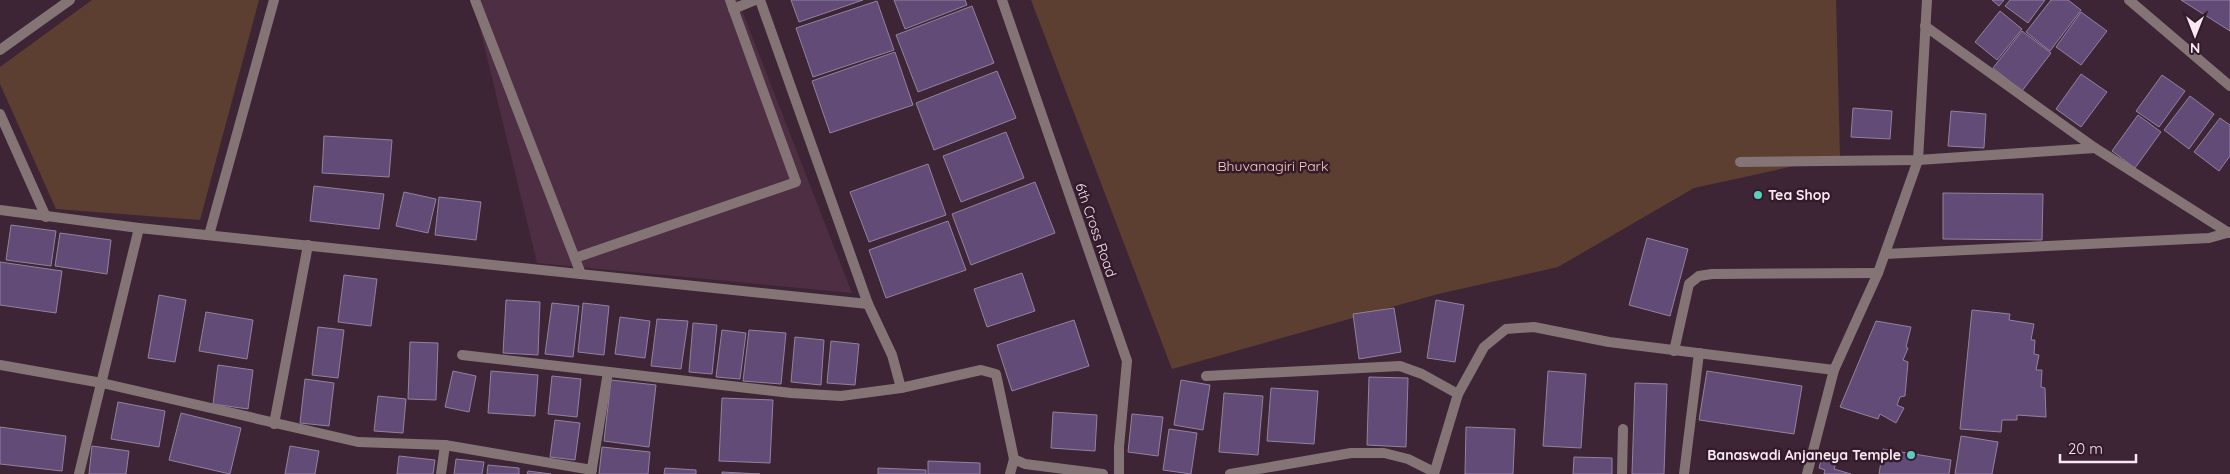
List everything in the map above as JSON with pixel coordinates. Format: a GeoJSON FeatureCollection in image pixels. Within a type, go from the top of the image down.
{"type":"FeatureCollection","features":[{"type":"Feature","properties":{"kind":"street"},"geometry":{"type":"LineString","coordinates":[[0,50],[70,0]]}},
{"type":"Feature","properties":{"kind":"street"},"geometry":{"type":"LineString","coordinates":[[209,235],[274,0]]}},
{"type":"Feature","properties":{"kind":"street"},"geometry":{"type":"LineString","coordinates":[[475,0],[581,274]]}},
{"type":"Feature","properties":{"kind":"street"},"geometry":{"type":"LineString","coordinates":[[575,258],[796,182],[732,4],[755,0]]}},
{"type":"Feature","properties":{"kind":"street"},"geometry":{"type":"LineString","coordinates":[[760,0],[868,304],[892,355],[901,388]]}},
{"type":"Feature","properties":{"kind":"street","name":"6th Cross Road"},"geometry":{"type":"LineString","coordinates":[[1002,0],[1127,361],[1119,447],[1119,474]]}},
{"type":"Feature","properties":{"kind":"street"},"geometry":{"type":"LineString","coordinates":[[1808,474],[1834,370],[1878,273],[1918,160],[1926,0]]}},
{"type":"Feature","properties":{"kind":"street"},"geometry":{"type":"LineString","coordinates":[[2129,0],[2230,86]]}},
{"type":"Feature","properties":{"kind":"street"},"geometry":{"type":"LineString","coordinates":[[1925,26],[2095,148],[2229,233]]}},
{"type":"Feature","properties":{"kind":"street"},"geometry":{"type":"LineString","coordinates":[[0,114],[46,217]]}},
{"type":"Feature","properties":{"kind":"street"},"geometry":{"type":"LineString","coordinates":[[1740,162],[1918,160],[2095,148]]}},
{"type":"Feature","properties":{"kind":"street"},"geometry":{"type":"LineString","coordinates":[[0,210],[139,228],[868,304]]}},
{"type":"Feature","properties":{"kind":"street"},"geometry":{"type":"LineString","coordinates":[[79,474],[139,228]]}},
{"type":"Feature","properties":{"kind":"street"},"geometry":{"type":"LineString","coordinates":[[1885,254],[2209,238],[2229,233]]}},
{"type":"Feature","properties":{"kind":"street"},"geometry":{"type":"LineString","coordinates":[[274,424],[308,245]]}},
{"type":"Feature","properties":{"kind":"street"},"geometry":{"type":"LineString","coordinates":[[1674,351],[1689,284],[1699,276],[1712,274],[1878,273]]}},
{"type":"Feature","properties":{"kind":"street"},"geometry":{"type":"LineString","coordinates":[[1230,474],[1351,453],[1384,453],[1400,457],[1434,473],[1458,394],[1484,347],[1506,329],[1534,327],[1609,342],[1834,370]]}},
{"type":"Feature","properties":{"kind":"street"},"geometry":{"type":"LineString","coordinates":[[1684,474],[1699,353]]}},
{"type":"Feature","properties":{"kind":"street"},"geometry":{"type":"LineString","coordinates":[[462,355],[790,393],[840,396],[901,388],[981,370],[996,374],[1014,459],[1010,474]]}},
{"type":"Feature","properties":{"kind":"street"},"geometry":{"type":"LineString","coordinates":[[0,365],[102,382],[274,424],[358,442],[445,445],[591,472],[608,372]]}},
{"type":"Feature","properties":{"kind":"street"},"geometry":{"type":"LineString","coordinates":[[1206,376],[1400,366],[1422,374],[1458,394]]}},
{"type":"Feature","properties":{"kind":"street"},"geometry":{"type":"LineString","coordinates":[[1622,474],[1623,429]]}},
{"type":"Feature","properties":{"kind":"street"},"geometry":{"type":"LineString","coordinates":[[441,474],[445,445]]}},
{"type":"Feature","properties":{"kind":"street"},"geometry":{"type":"LineString","coordinates":[[1014,459],[1025,464],[1103,474]]}},
{"type":"Feature","properties":{"kind":"shaded area"},"geometry":{"type":"Polygon","coordinates":[[[473,0],[738,0],[852,293],[537,263],[473,0]]]}},
{"type":"Feature","properties":{"kind":"green space"},"geometry":{"type":"Polygon","coordinates":[[[92,0],[259,0],[200,220],[56,209],[0,84],[0,67],[92,0]]]}},
{"type":"Feature","properties":{"kind":"green space","name":"Bhuvanagiri Park"},"geometry":{"type":"Polygon","coordinates":[[[1031,0],[1836,0],[1840,156],[1694,188],[1558,267],[1438,294],[1172,369],[1031,0]]]}},
{"type":"Feature","properties":{"kind":"building"},"geometry":{"type":"Polygon","coordinates":[[[791,0],[863,0],[799,22],[791,0]]]}},
{"type":"Feature","properties":{"kind":"building"},"geometry":{"type":"Polygon","coordinates":[[[894,0],[965,0],[967,5],[905,29],[894,0]]]}},
{"type":"Feature","properties":{"kind":"building"},"geometry":{"type":"Polygon","coordinates":[[[1992,0],[2004,0],[1999,6],[1992,0]]]}},
{"type":"Feature","properties":{"kind":"building"},"geometry":{"type":"Polygon","coordinates":[[[2010,0],[2045,0],[2028,23],[2005,6],[2010,0]]]}},
{"type":"Feature","properties":{"kind":"building"},"geometry":{"type":"Polygon","coordinates":[[[2051,0],[2068,0],[2081,10],[2050,51],[2026,32],[2051,0]]]}},
{"type":"Feature","properties":{"kind":"building"},"geometry":{"type":"Polygon","coordinates":[[[2181,0],[2230,0],[2230,31],[2181,0]]]}},
{"type":"Feature","properties":{"kind":"building"},"geometry":{"type":"Polygon","coordinates":[[[877,1],[894,50],[813,77],[796,28],[877,1]]]}},
{"type":"Feature","properties":{"kind":"building"},"geometry":{"type":"Polygon","coordinates":[[[972,6],[994,63],[918,92],[896,35],[972,6]]]}},
{"type":"Feature","properties":{"kind":"building"},"geometry":{"type":"Polygon","coordinates":[[[2000,11],[2022,29],[1997,60],[1975,42],[2000,11]]]}},
{"type":"Feature","properties":{"kind":"building"},"geometry":{"type":"Polygon","coordinates":[[[2081,12],[2107,31],[2081,65],[2056,47],[2081,12]]]}},
{"type":"Feature","properties":{"kind":"building"},"geometry":{"type":"Polygon","coordinates":[[[2022,31],[2051,53],[2022,91],[1993,68],[2022,31]]]}},
{"type":"Feature","properties":{"kind":"building"},"geometry":{"type":"Polygon","coordinates":[[[895,52],[913,105],[830,133],[812,81],[895,52]]]}},
{"type":"Feature","properties":{"kind":"building"},"geometry":{"type":"Polygon","coordinates":[[[997,71],[1016,118],[934,150],[916,103],[997,71]]]}},
{"type":"Feature","properties":{"kind":"building"},"geometry":{"type":"Polygon","coordinates":[[[2081,74],[2107,92],[2081,127],[2056,109],[2081,74]]]}},
{"type":"Feature","properties":{"kind":"building"},"geometry":{"type":"Polygon","coordinates":[[[2162,75],[2185,91],[2159,127],[2136,111],[2162,75]]]}},
{"type":"Feature","properties":{"kind":"building"},"geometry":{"type":"Polygon","coordinates":[[[2190,96],[2214,114],[2189,149],[2164,130],[2190,96]]]}},
{"type":"Feature","properties":{"kind":"building"},"geometry":{"type":"Polygon","coordinates":[[[1853,108],[1892,111],[1890,139],[1851,137],[1853,108]]]}},
{"type":"Feature","properties":{"kind":"building"},"geometry":{"type":"Polygon","coordinates":[[[1951,111],[1986,114],[1984,148],[1948,146],[1951,111]]]}},
{"type":"Feature","properties":{"kind":"building"},"geometry":{"type":"Polygon","coordinates":[[[2138,115],[2161,132],[2135,168],[2112,151],[2138,115]]]}},
{"type":"Feature","properties":{"kind":"building"},"geometry":{"type":"Polygon","coordinates":[[[2220,118],[2230,125],[2230,156],[2219,171],[2194,152],[2220,118]]]}},
{"type":"Feature","properties":{"kind":"building"},"geometry":{"type":"Polygon","coordinates":[[[1006,132],[1024,178],[961,202],[943,156],[1006,132]]]}},
{"type":"Feature","properties":{"kind":"building"},"geometry":{"type":"Polygon","coordinates":[[[324,136],[392,140],[389,177],[322,173],[324,136]]]}},
{"type":"Feature","properties":{"kind":"building"},"geometry":{"type":"Polygon","coordinates":[[[928,164],[946,215],[869,242],[850,192],[928,164]]]}},
{"type":"Feature","properties":{"kind":"building"},"geometry":{"type":"Polygon","coordinates":[[[1035,182],[1055,233],[971,265],[952,214],[1035,182]]]}},
{"type":"Feature","properties":{"kind":"building"},"geometry":{"type":"Polygon","coordinates":[[[314,186],[384,194],[379,229],[310,221],[314,186]]]}},
{"type":"Feature","properties":{"kind":"building"},"geometry":{"type":"Polygon","coordinates":[[[404,192],[436,199],[428,233],[396,226],[404,192]]]}},
{"type":"Feature","properties":{"kind":"building"},"geometry":{"type":"Polygon","coordinates":[[[1943,193],[2043,194],[2042,240],[1943,239],[1943,193]]]}},
{"type":"Feature","properties":{"kind":"building"},"geometry":{"type":"Polygon","coordinates":[[[439,197],[481,202],[476,240],[435,235],[439,197]]]}},
{"type":"Feature","properties":{"kind":"building"},"geometry":{"type":"Polygon","coordinates":[[[948,221],[966,270],[886,298],[869,250],[948,221]]]}},
{"type":"Feature","properties":{"kind":"building"},"geometry":{"type":"Polygon","coordinates":[[[11,225],[56,231],[51,266],[6,260],[11,225]]]}},
{"type":"Feature","properties":{"kind":"building"},"geometry":{"type":"Polygon","coordinates":[[[60,233],[111,240],[107,274],[55,266],[60,233]]]}},
{"type":"Feature","properties":{"kind":"building"},"geometry":{"type":"Polygon","coordinates":[[[1647,238],[1688,249],[1670,316],[1629,305],[1647,238]]]}},
{"type":"Feature","properties":{"kind":"building"},"geometry":{"type":"Polygon","coordinates":[[[0,262],[62,271],[56,313],[0,305],[0,262]]]}},
{"type":"Feature","properties":{"kind":"building"},"geometry":{"type":"Polygon","coordinates":[[[1022,273],[1035,311],[987,327],[974,289],[1022,273]]]}},
{"type":"Feature","properties":{"kind":"building"},"geometry":{"type":"Polygon","coordinates":[[[344,275],[377,279],[371,326],[338,322],[344,275]]]}},
{"type":"Feature","properties":{"kind":"building"},"geometry":{"type":"Polygon","coordinates":[[[159,295],[186,300],[175,362],[148,358],[159,295]]]}},
{"type":"Feature","properties":{"kind":"building"},"geometry":{"type":"Polygon","coordinates":[[[506,300],[540,302],[538,355],[503,353],[506,300]]]}},
{"type":"Feature","properties":{"kind":"building"},"geometry":{"type":"Polygon","coordinates":[[[1436,300],[1464,305],[1455,362],[1427,358],[1436,300]]]}},
{"type":"Feature","properties":{"kind":"building"},"geometry":{"type":"Polygon","coordinates":[[[552,303],[579,306],[573,357],[545,354],[552,303]]]}},
{"type":"Feature","properties":{"kind":"building"},"geometry":{"type":"Polygon","coordinates":[[[583,303],[609,306],[604,355],[578,352],[583,303]]]}},
{"type":"Feature","properties":{"kind":"building"},"geometry":{"type":"Polygon","coordinates":[[[1394,308],[1401,352],[1359,359],[1353,314],[1394,308]]]}},
{"type":"Feature","properties":{"kind":"building"},"geometry":{"type":"Polygon","coordinates":[[[1972,310],[2010,314],[2009,320],[2034,324],[2031,340],[2035,340],[2034,354],[2039,355],[2036,370],[2042,370],[2041,387],[2045,388],[2046,417],[2017,415],[2017,420],[2002,420],[2001,432],[1960,429],[1972,310]]]}},
{"type":"Feature","properties":{"kind":"building"},"geometry":{"type":"Polygon","coordinates":[[[206,312],[253,320],[247,359],[199,351],[206,312]]]}},
{"type":"Feature","properties":{"kind":"building"},"geometry":{"type":"Polygon","coordinates":[[[620,317],[650,321],[645,358],[615,354],[620,317]]]}},
{"type":"Feature","properties":{"kind":"building"},"geometry":{"type":"Polygon","coordinates":[[[657,319],[688,321],[681,369],[651,366],[657,319]]]}},
{"type":"Feature","properties":{"kind":"building"},"geometry":{"type":"Polygon","coordinates":[[[1074,320],[1089,366],[1012,391],[997,345],[1074,320]]]}},
{"type":"Feature","properties":{"kind":"building"},"geometry":{"type":"Polygon","coordinates":[[[1876,321],[1911,327],[1906,347],[1908,348],[1903,360],[1908,362],[1905,396],[1900,397],[1897,405],[1904,408],[1896,423],[1880,414],[1878,419],[1840,407],[1876,321]]]}},
{"type":"Feature","properties":{"kind":"building"},"geometry":{"type":"Polygon","coordinates":[[[693,323],[717,325],[712,374],[689,372],[693,323]]]}},
{"type":"Feature","properties":{"kind":"building"},"geometry":{"type":"Polygon","coordinates":[[[318,327],[344,330],[338,378],[312,375],[318,327]]]}},
{"type":"Feature","properties":{"kind":"building"},"geometry":{"type":"Polygon","coordinates":[[[722,330],[746,333],[740,379],[716,377],[722,330]]]}},
{"type":"Feature","properties":{"kind":"building"},"geometry":{"type":"Polygon","coordinates":[[[749,330],[786,333],[781,384],[743,381],[749,330]]]}},
{"type":"Feature","properties":{"kind":"building"},"geometry":{"type":"Polygon","coordinates":[[[795,337],[824,340],[821,385],[791,382],[795,337]]]}},
{"type":"Feature","properties":{"kind":"building"},"geometry":{"type":"Polygon","coordinates":[[[831,341],[859,344],[855,385],[827,383],[831,341]]]}},
{"type":"Feature","properties":{"kind":"building"},"geometry":{"type":"Polygon","coordinates":[[[410,342],[438,343],[436,400],[408,399],[410,342]]]}},
{"type":"Feature","properties":{"kind":"building"},"geometry":{"type":"Polygon","coordinates":[[[218,365],[253,370],[248,409],[213,404],[218,365]]]}},
{"type":"Feature","properties":{"kind":"building"},"geometry":{"type":"Polygon","coordinates":[[[453,371],[476,376],[469,412],[445,407],[453,371]]]}},
{"type":"Feature","properties":{"kind":"building"},"geometry":{"type":"Polygon","coordinates":[[[491,371],[538,375],[535,416],[488,413],[491,371]]]}},
{"type":"Feature","properties":{"kind":"building"},"geometry":{"type":"Polygon","coordinates":[[[1548,371],[1586,374],[1581,448],[1543,446],[1548,371]]]}},
{"type":"Feature","properties":{"kind":"building"},"geometry":{"type":"Polygon","coordinates":[[[1707,371],[1802,386],[1794,434],[1699,420],[1707,371]]]}},
{"type":"Feature","properties":{"kind":"building"},"geometry":{"type":"Polygon","coordinates":[[[552,376],[581,379],[577,417],[548,414],[552,376]]]}},
{"type":"Feature","properties":{"kind":"building"},"geometry":{"type":"Polygon","coordinates":[[[1369,377],[1408,378],[1406,447],[1367,445],[1369,377]]]}},
{"type":"Feature","properties":{"kind":"building"},"geometry":{"type":"Polygon","coordinates":[[[305,379],[334,383],[329,426],[300,423],[305,379]]]}},
{"type":"Feature","properties":{"kind":"building"},"geometry":{"type":"Polygon","coordinates":[[[611,380],[656,385],[649,447],[604,441],[611,380]]]}},
{"type":"Feature","properties":{"kind":"building"},"geometry":{"type":"Polygon","coordinates":[[[1181,380],[1210,385],[1203,430],[1174,425],[1181,380]]]}},
{"type":"Feature","properties":{"kind":"building"},"geometry":{"type":"Polygon","coordinates":[[[1635,383],[1667,384],[1664,474],[1632,474],[1635,383]]]}},
{"type":"Feature","properties":{"kind":"building"},"geometry":{"type":"Polygon","coordinates":[[[1271,388],[1318,391],[1314,444],[1267,441],[1271,388]]]}},
{"type":"Feature","properties":{"kind":"building"},"geometry":{"type":"Polygon","coordinates":[[[1224,393],[1263,396],[1258,455],[1219,452],[1224,393]]]}},
{"type":"Feature","properties":{"kind":"building"},"geometry":{"type":"Polygon","coordinates":[[[378,396],[406,399],[403,433],[374,431],[378,396]]]}},
{"type":"Feature","properties":{"kind":"building"},"geometry":{"type":"Polygon","coordinates":[[[722,398],[773,400],[770,463],[719,461],[722,398]]]}},
{"type":"Feature","properties":{"kind":"building"},"geometry":{"type":"Polygon","coordinates":[[[118,402],[165,411],[159,447],[111,439],[118,402]]]}},
{"type":"Feature","properties":{"kind":"building"},"geometry":{"type":"Polygon","coordinates":[[[1053,412],[1097,415],[1095,451],[1051,448],[1053,412]]]}},
{"type":"Feature","properties":{"kind":"building"},"geometry":{"type":"Polygon","coordinates":[[[181,413],[241,428],[230,474],[169,460],[181,413]]]}},
{"type":"Feature","properties":{"kind":"building"},"geometry":{"type":"Polygon","coordinates":[[[1132,414],[1163,417],[1158,456],[1128,452],[1132,414]]]}},
{"type":"Feature","properties":{"kind":"building"},"geometry":{"type":"Polygon","coordinates":[[[555,420],[580,423],[575,460],[550,457],[555,420]]]}},
{"type":"Feature","properties":{"kind":"building"},"geometry":{"type":"Polygon","coordinates":[[[0,427],[66,436],[62,471],[0,464],[0,427]]]}},
{"type":"Feature","properties":{"kind":"building"},"geometry":{"type":"Polygon","coordinates":[[[1466,427],[1515,429],[1513,474],[1465,474],[1466,427]]]}},
{"type":"Feature","properties":{"kind":"building"},"geometry":{"type":"Polygon","coordinates":[[[1169,429],[1197,433],[1191,474],[1163,470],[1169,429]]]}},
{"type":"Feature","properties":{"kind":"building"},"geometry":{"type":"Polygon","coordinates":[[[1961,436],[1998,442],[1992,474],[1955,474],[1961,436]]]}},
{"type":"Feature","properties":{"kind":"building"},"geometry":{"type":"Polygon","coordinates":[[[92,446],[129,451],[126,474],[89,474],[92,446]]]}},
{"type":"Feature","properties":{"kind":"building"},"geometry":{"type":"Polygon","coordinates":[[[290,446],[319,451],[315,474],[285,474],[290,446]]]}},
{"type":"Feature","properties":{"kind":"building"},"geometry":{"type":"Polygon","coordinates":[[[602,447],[650,452],[648,474],[599,474],[602,447]]]}},
{"type":"Feature","properties":{"kind":"building"},"geometry":{"type":"Polygon","coordinates":[[[1883,449],[1951,460],[1949,474],[1879,474],[1883,449]]]}},
{"type":"Feature","properties":{"kind":"building"},"geometry":{"type":"Polygon","coordinates":[[[1823,453],[1838,457],[1834,469],[1851,474],[1824,474],[1825,470],[1819,468],[1823,453]]]}},
{"type":"Feature","properties":{"kind":"building"},"geometry":{"type":"Polygon","coordinates":[[[399,456],[435,460],[433,474],[397,474],[399,456]]]}},
{"type":"Feature","properties":{"kind":"building"},"geometry":{"type":"Polygon","coordinates":[[[1574,457],[1612,458],[1612,474],[1573,474],[1574,457]]]}},
{"type":"Feature","properties":{"kind":"building"},"geometry":{"type":"Polygon","coordinates":[[[456,459],[484,462],[482,474],[454,474],[456,459]]]}},
{"type":"Feature","properties":{"kind":"building"},"geometry":{"type":"Polygon","coordinates":[[[928,461],[980,463],[980,474],[928,474],[928,461]]]}},
{"type":"Feature","properties":{"kind":"building"},"geometry":{"type":"Polygon","coordinates":[[[488,465],[519,468],[519,474],[487,474],[488,465]]]}},
{"type":"Feature","properties":{"kind":"building"},"geometry":{"type":"Polygon","coordinates":[[[665,468],[696,470],[696,474],[664,474],[665,468]]]}},
{"type":"Feature","properties":{"kind":"building"},"geometry":{"type":"Polygon","coordinates":[[[878,468],[926,470],[926,474],[878,474],[878,468]]]}},
{"type":"Feature","properties":{"kind":"building"},"geometry":{"type":"Polygon","coordinates":[[[528,471],[551,474],[527,474],[528,471]]]}},
{"type":"Feature","properties":{"kind":"building"},"geometry":{"type":"Polygon","coordinates":[[[722,472],[760,474],[722,474],[722,472]]]}},
{"type":"Feature","properties":{"kind":"place","name":"Tea Shop"},"geometry":{"type":"Point","coordinates":[1758,195]}},
{"type":"Feature","properties":{"kind":"place","name":"Banaswadi Anjaneya Temple"},"geometry":{"type":"Point","coordinates":[1911,455]}}]}
